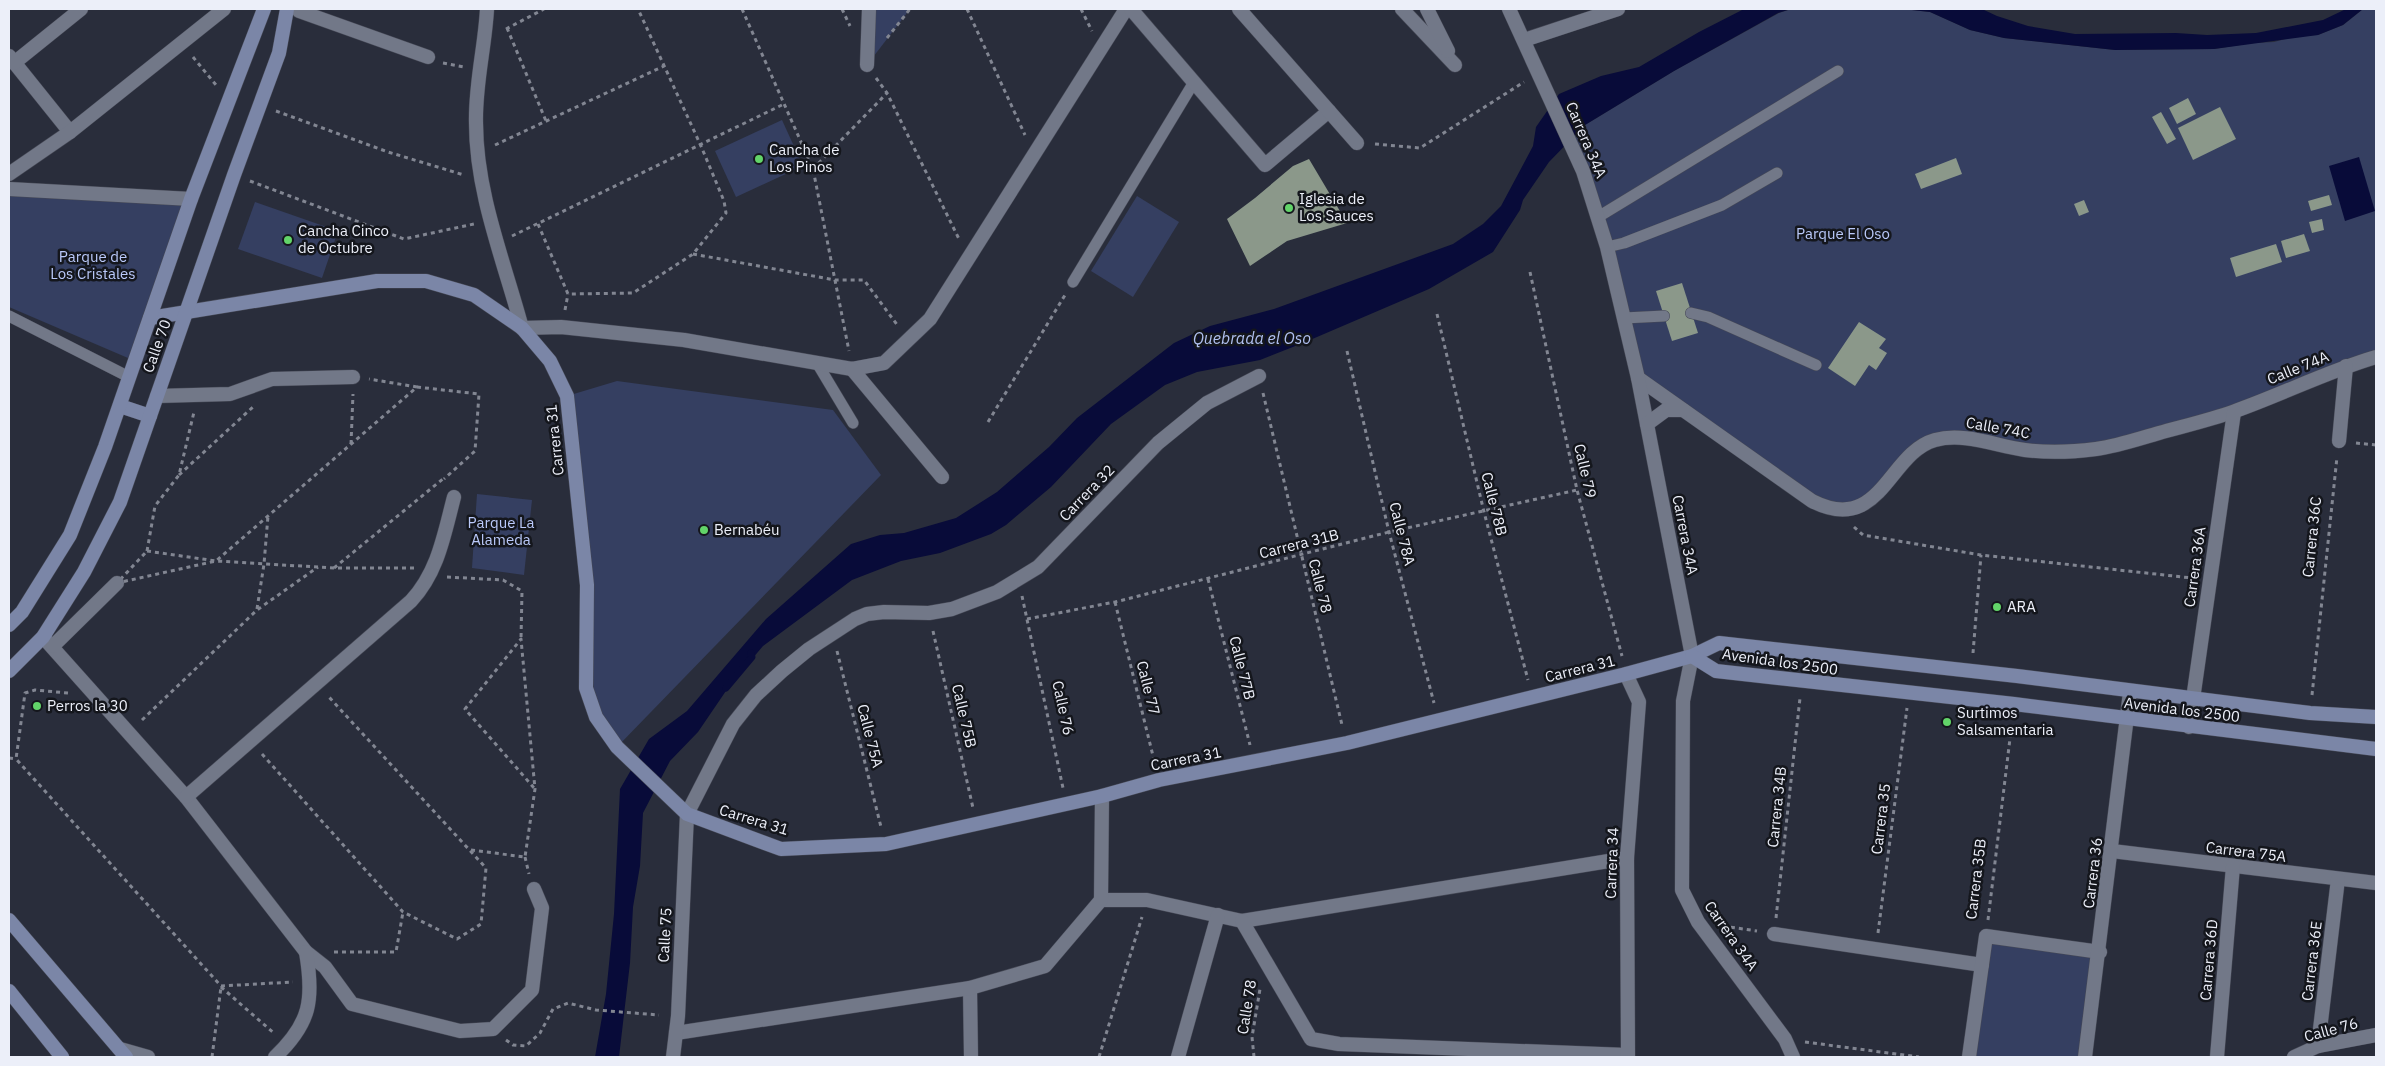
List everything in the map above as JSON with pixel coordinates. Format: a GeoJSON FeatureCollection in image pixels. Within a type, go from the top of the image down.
{"type":"FeatureCollection","features":[{"type":"Feature","properties":{"kind":"main road","name":"Calle 70"},"geometry":{"type":"LineString","coordinates":[[9,625],[22,612],[70,535],[120,406],[191,199],[264,9]]}},
{"type":"Feature","properties":{"kind":"main road","name":"Calle 70"},"geometry":{"type":"LineString","coordinates":[[9,671],[48,642],[120,502],[234,175],[295,9]]}},
{"type":"Feature","properties":{"kind":"main road","name":"Carrera 31"},"geometry":{"type":"LineString","coordinates":[[150,318],[377,281],[410,279],[442,284],[474,294],[522,328],[550,361],[566,396],[586,585],[586,688],[596,717],[617,747],[682,810],[781,849],[886,844],[1102,796],[1160,780],[1347,743],[1532,698],[1692,656]]}},
{"type":"Feature","properties":{"kind":"main road"},"geometry":{"type":"LineString","coordinates":[[120,406],[150,416]]}},
{"type":"Feature","properties":{"kind":"main road","name":"Avenida los 2500"},"geometry":{"type":"LineString","coordinates":[[1692,656],[1719,643],[1971,671],[2192,699],[2376,717]]}},
{"type":"Feature","properties":{"kind":"main road","name":"Avenida los 2500"},"geometry":{"type":"LineString","coordinates":[[1692,656],[1716,671],[2014,704],[2376,750]]}},
{"type":"Feature","properties":{"kind":"main road"},"geometry":{"type":"LineString","coordinates":[[9,920],[123,1053]]}},
{"type":"Feature","properties":{"kind":"main road"},"geometry":{"type":"LineString","coordinates":[[9,991],[62,1057]]}},
{"type":"Feature","properties":{"kind":"street"},"geometry":{"type":"LineString","coordinates":[[70,132],[12,59],[81,9]]}},
{"type":"Feature","properties":{"kind":"street"},"geometry":{"type":"LineString","coordinates":[[9,174],[70,132],[224,9]]}},
{"type":"Feature","properties":{"kind":"street"},"geometry":{"type":"LineString","coordinates":[[295,9],[428,57]]}},
{"type":"Feature","properties":{"kind":"street"},"geometry":{"type":"LineString","coordinates":[[487,9],[476,96],[478,153],[481,180],[491,220],[522,328],[561,327],[684,340],[852,369],[884,363],[930,319],[1035,156],[1126,9]]}},
{"type":"Feature","properties":{"kind":"street"},"geometry":{"type":"LineString","coordinates":[[867,65],[868,9]]}},
{"type":"Feature","properties":{"kind":"street"},"geometry":{"type":"LineString","coordinates":[[1131,9],[1264,165],[1329,111]]}},
{"type":"Feature","properties":{"kind":"street"},"geometry":{"type":"LineString","coordinates":[[1239,9],[1357,143]]}},
{"type":"Feature","properties":{"kind":"street"},"geometry":{"type":"LineString","coordinates":[[1402,9],[1455,65],[1427,9]]}},
{"type":"Feature","properties":{"kind":"street","name":"Carrera 34A"},"geometry":{"type":"LineString","coordinates":[[1509,9],[1583,171],[1608,247],[1638,378],[1692,656],[1683,701],[1682,890],[1698,922],[1785,1039],[1793,1057]]}},
{"type":"Feature","properties":{"kind":"street"},"geometry":{"type":"LineString","coordinates":[[1524,40],[1618,9]]}},
{"type":"Feature","properties":{"kind":"street"},"geometry":{"type":"LineString","coordinates":[[9,189],[191,199]]}},
{"type":"Feature","properties":{"kind":"street","name":"Calle 74A"},"geometry":{"type":"LineString","coordinates":[[2234,412],[2346,366],[2376,357]]}},
{"type":"Feature","properties":{"kind":"street"},"geometry":{"type":"LineString","coordinates":[[2339,441],[2346,366]]}},
{"type":"Feature","properties":{"kind":"street"},"geometry":{"type":"LineString","coordinates":[[852,369],[942,477]]}},
{"type":"Feature","properties":{"kind":"street","name":"Carrera 32"},"geometry":{"type":"LineString","coordinates":[[929,613],[952,609],[998,592],[1038,567],[1158,443],[1207,403],[1259,376]]}},
{"type":"Feature","properties":{"kind":"street"},"geometry":{"type":"LineString","coordinates":[[157,396],[230,394],[272,378],[353,377]]}},
{"type":"Feature","properties":{"kind":"street","name":"Calle 74C"},"geometry":{"type":"LineString","coordinates":[[1638,378],[1812,501],[1829,508],[1857,507],[1871,498],[1895,475],[1910,455],[1934,440],[1953,437],[2025,450],[2082,450],[2122,444],[2234,412]]}},
{"type":"Feature","properties":{"kind":"street"},"geometry":{"type":"LineString","coordinates":[[1647,424],[1666,410],[1683,410]]}},
{"type":"Feature","properties":{"kind":"street","name":"Carrera 36A"},"geometry":{"type":"LineString","coordinates":[[2189,727],[2234,412]]}},
{"type":"Feature","properties":{"kind":"street"},"geometry":{"type":"LineString","coordinates":[[186,796],[411,601],[432,572],[454,497]]}},
{"type":"Feature","properties":{"kind":"street"},"geometry":{"type":"LineString","coordinates":[[117,583],[48,642],[186,796],[306,952],[325,967],[352,1004],[460,1031],[493,1029],[532,990],[542,908],[534,889]]}},
{"type":"Feature","properties":{"kind":"street"},"geometry":{"type":"LineString","coordinates":[[682,810],[733,724],[756,695],[782,671],[844,625],[867,614],[884,612],[929,613]]}},
{"type":"Feature","properties":{"kind":"street","name":"Carrera 34"},"geometry":{"type":"LineString","coordinates":[[1626,674],[1639,702],[1627,858],[1627,1056]]}},
{"type":"Feature","properties":{"kind":"street","name":"Carrera 36"},"geometry":{"type":"LineString","coordinates":[[2085,1057],[2100,952],[2130,692]]}},
{"type":"Feature","properties":{"kind":"street"},"geometry":{"type":"LineString","coordinates":[[676,1033],[970,988],[1045,966],[1101,900],[1102,796]]}},
{"type":"Feature","properties":{"kind":"street","name":"Calle 75"},"geometry":{"type":"LineString","coordinates":[[673,1057],[678,1016],[682,810]]}},
{"type":"Feature","properties":{"kind":"street","name":"Carrera 75A"},"geometry":{"type":"LineString","coordinates":[[2112,851],[2376,883]]}},
{"type":"Feature","properties":{"kind":"street"},"geometry":{"type":"LineString","coordinates":[[1101,900],[1147,900],[1242,921],[1627,858]]}},
{"type":"Feature","properties":{"kind":"street","name":"Carrera 36D"},"geometry":{"type":"LineString","coordinates":[[2217,1057],[2233,866]]}},
{"type":"Feature","properties":{"kind":"street","name":"Carrera 36E"},"geometry":{"type":"LineString","coordinates":[[2318,1046],[2338,879]]}},
{"type":"Feature","properties":{"kind":"street"},"geometry":{"type":"LineString","coordinates":[[1178,1057],[1218,915]]}},
{"type":"Feature","properties":{"kind":"street"},"geometry":{"type":"LineString","coordinates":[[1242,921],[1311,1039],[1349,1044],[1627,1056]]}},
{"type":"Feature","properties":{"kind":"street"},"geometry":{"type":"LineString","coordinates":[[1774,934],[1982,965]]}},
{"type":"Feature","properties":{"kind":"street"},"geometry":{"type":"LineString","coordinates":[[1986,936],[2100,952]]}},
{"type":"Feature","properties":{"kind":"street","name":"Carrera 35B"},"geometry":{"type":"LineString","coordinates":[[1969,1057],[1986,936]]}},
{"type":"Feature","properties":{"kind":"street"},"geometry":{"type":"LineString","coordinates":[[274,1057],[288,1045],[301,1026],[308,1008],[311,983],[306,952]]}},
{"type":"Feature","properties":{"kind":"street"},"geometry":{"type":"LineString","coordinates":[[970,988],[971,1057]]}},
{"type":"Feature","properties":{"kind":"street","name":"Calle 76"},"geometry":{"type":"LineString","coordinates":[[2294,1057],[2318,1046],[2376,1035]]}},
{"type":"Feature","properties":{"kind":"street"},"geometry":{"type":"LineString","coordinates":[[123,1053],[148,1057]]}},
{"type":"Feature","properties":{"kind":"lane"},"geometry":{"type":"LineString","coordinates":[[1598,217],[1838,71]]}},
{"type":"Feature","properties":{"kind":"lane"},"geometry":{"type":"LineString","coordinates":[[1073,282],[1194,82]]}},
{"type":"Feature","properties":{"kind":"lane"},"geometry":{"type":"LineString","coordinates":[[1608,247],[1624,243],[1722,205],[1777,172]]}},
{"type":"Feature","properties":{"kind":"lane"},"geometry":{"type":"LineString","coordinates":[[1691,313],[1708,317],[1816,365]]}},
{"type":"Feature","properties":{"kind":"lane"},"geometry":{"type":"LineString","coordinates":[[9,316],[129,377]]}},
{"type":"Feature","properties":{"kind":"lane"},"geometry":{"type":"LineString","coordinates":[[1624,318],[1664,316]]}},
{"type":"Feature","properties":{"kind":"lane"},"geometry":{"type":"LineString","coordinates":[[817,363],[854,424]]}},
{"type":"Feature","properties":{"kind":"path"},"geometry":{"type":"LineString","coordinates":[[483,41],[544,9]]}},
{"type":"Feature","properties":{"kind":"path"},"geometry":{"type":"LineString","coordinates":[[538,224],[568,294],[633,292],[693,254],[726,213],[724,201],[701,146],[638,9]]}},
{"type":"Feature","properties":{"kind":"path"},"geometry":{"type":"LineString","coordinates":[[742,9],[813,169],[852,369]]}},
{"type":"Feature","properties":{"kind":"path"},"geometry":{"type":"LineString","coordinates":[[966,9],[1035,156]]}},
{"type":"Feature","properties":{"kind":"path"},"geometry":{"type":"LineString","coordinates":[[507,28],[546,121]]}},
{"type":"Feature","properties":{"kind":"path"},"geometry":{"type":"LineString","coordinates":[[181,44],[229,100]]}},
{"type":"Feature","properties":{"kind":"path"},"geometry":{"type":"LineString","coordinates":[[478,153],[664,66]]}},
{"type":"Feature","properties":{"kind":"path"},"geometry":{"type":"LineString","coordinates":[[1357,143],[1420,148],[1540,74]]}},
{"type":"Feature","properties":{"kind":"path"},"geometry":{"type":"LineString","coordinates":[[813,169],[886,93],[968,258]]}},
{"type":"Feature","properties":{"kind":"path"},"geometry":{"type":"LineString","coordinates":[[498,242],[701,146],[784,104]]}},
{"type":"Feature","properties":{"kind":"path"},"geometry":{"type":"LineString","coordinates":[[260,105],[388,152],[481,180]]}},
{"type":"Feature","properties":{"kind":"path"},"geometry":{"type":"LineString","coordinates":[[234,175],[404,239],[491,220]]}},
{"type":"Feature","properties":{"kind":"path"},"geometry":{"type":"LineString","coordinates":[[693,254],[835,280],[864,280],[909,340]]}},
{"type":"Feature","properties":{"kind":"path","name":"Calle 79"},"geometry":{"type":"LineString","coordinates":[[1530,272],[1577,490],[1626,674]]}},
{"type":"Feature","properties":{"kind":"path"},"geometry":{"type":"LineString","coordinates":[[988,422],[1073,282]]}},
{"type":"Feature","properties":{"kind":"path","name":"Calle 78B"},"geometry":{"type":"LineString","coordinates":[[1437,314],[1484,512],[1532,698]]}},
{"type":"Feature","properties":{"kind":"path","name":"Calle 78A"},"geometry":{"type":"LineString","coordinates":[[1347,351],[1389,532],[1439,720]]}},
{"type":"Feature","properties":{"kind":"path","name":"Calle 78"},"geometry":{"type":"LineString","coordinates":[[1259,376],[1347,743]]}},
{"type":"Feature","properties":{"kind":"path"},"geometry":{"type":"LineString","coordinates":[[334,568],[475,451],[479,394],[353,377],[351,444]]}},
{"type":"Feature","properties":{"kind":"path"},"geometry":{"type":"LineString","coordinates":[[117,583],[216,561],[417,387]]}},
{"type":"Feature","properties":{"kind":"path"},"geometry":{"type":"LineString","coordinates":[[179,476],[198,394]]}},
{"type":"Feature","properties":{"kind":"path"},"geometry":{"type":"LineString","coordinates":[[117,583],[148,551],[155,506],[179,476],[256,404]]}},
{"type":"Feature","properties":{"kind":"path","name":"Carrera 36C"},"geometry":{"type":"LineString","coordinates":[[2310,712],[2339,441]]}},
{"type":"Feature","properties":{"kind":"path"},"geometry":{"type":"LineString","coordinates":[[444,478],[454,497]]}},
{"type":"Feature","properties":{"kind":"path","name":"Carrera 31B"},"geometry":{"type":"LineString","coordinates":[[1028,619],[1115,602],[1389,532],[1577,490]]}},
{"type":"Feature","properties":{"kind":"path"},"geometry":{"type":"LineString","coordinates":[[1829,508],[1863,535],[1981,555],[2210,580]]}},
{"type":"Feature","properties":{"kind":"path"},"geometry":{"type":"LineString","coordinates":[[257,610],[264,564],[268,516]]}},
{"type":"Feature","properties":{"kind":"path"},"geometry":{"type":"LineString","coordinates":[[148,551],[216,561],[432,572],[503,580],[522,591],[521,640],[535,789],[524,857],[470,850]]}},
{"type":"Feature","properties":{"kind":"path"},"geometry":{"type":"LineString","coordinates":[[1971,671],[1981,555]]}},
{"type":"Feature","properties":{"kind":"path"},"geometry":{"type":"LineString","coordinates":[[128,732],[257,610],[319,567]]}},
{"type":"Feature","properties":{"kind":"path","name":"Calle 77B"},"geometry":{"type":"LineString","coordinates":[[1208,579],[1255,762]]}},
{"type":"Feature","properties":{"kind":"path","name":"Calle 77"},"geometry":{"type":"LineString","coordinates":[[1115,602],[1160,780]]}},
{"type":"Feature","properties":{"kind":"path","name":"Calle 75B"},"geometry":{"type":"LineString","coordinates":[[929,613],[977,824]]}},
{"type":"Feature","properties":{"kind":"path","name":"Calle 76"},"geometry":{"type":"LineString","coordinates":[[1028,619],[1066,803]]}},
{"type":"Feature","properties":{"kind":"path","name":"Calle 75A"},"geometry":{"type":"LineString","coordinates":[[832,634],[886,844]]}},
{"type":"Feature","properties":{"kind":"path"},"geometry":{"type":"LineString","coordinates":[[521,640],[464,709],[535,789]]}},
{"type":"Feature","properties":{"kind":"path","name":"Carrera 34B"},"geometry":{"type":"LineString","coordinates":[[1774,934],[1802,682]]}},
{"type":"Feature","properties":{"kind":"path"},"geometry":{"type":"LineString","coordinates":[[250,740],[403,912],[456,939],[481,924],[486,868],[316,683]]}},
{"type":"Feature","properties":{"kind":"path"},"geometry":{"type":"LineString","coordinates":[[16,759],[25,693],[35,690],[96,696]]}},
{"type":"Feature","properties":{"kind":"path","name":"Carrera 35"},"geometry":{"type":"LineString","coordinates":[[1876,949],[1909,693]]}},
{"type":"Feature","properties":{"kind":"path","name":"Carrera 35B"},"geometry":{"type":"LineString","coordinates":[[1986,936],[2014,704]]}},
{"type":"Feature","properties":{"kind":"path"},"geometry":{"type":"LineString","coordinates":[[9,758],[16,759],[221,986],[288,1045]]}},
{"type":"Feature","properties":{"kind":"path"},"geometry":{"type":"LineString","coordinates":[[1099,1057],[1147,900]]}},
{"type":"Feature","properties":{"kind":"path"},"geometry":{"type":"LineString","coordinates":[[221,986],[293,982],[306,952],[396,952],[403,912]]}},
{"type":"Feature","properties":{"kind":"path"},"geometry":{"type":"LineString","coordinates":[[1698,922],[1774,934]]}},
{"type":"Feature","properties":{"kind":"path","name":"Calle 78"},"geometry":{"type":"LineString","coordinates":[[1254,1057],[1252,1037],[1266,961]]}},
{"type":"Feature","properties":{"kind":"path"},"geometry":{"type":"LineString","coordinates":[[212,1057],[221,986]]}},
{"type":"Feature","properties":{"kind":"path"},"geometry":{"type":"LineString","coordinates":[[493,1029],[513,1045],[526,1046],[540,1033],[553,1009],[568,1003],[596,1010],[678,1016]]}},
{"type":"Feature","properties":{"kind":"path"},"geometry":{"type":"LineString","coordinates":[[1785,1039],[1918,1057]]}},
{"type":"Feature","properties":{"kind":"green space"},"geometry":{"type":"Polygon","coordinates":[[[869,9],[910,9],[867,65],[869,9]]]}},
{"type":"Feature","properties":{"kind":"green space","name":"Parque El Oso"},"geometry":{"type":"Polygon","coordinates":[[[1791,9],[1903,9],[1930,12],[1970,30],[2004,38],[2115,50],[2214,49],[2274,42],[2296,36],[2318,35],[2343,25],[2363,9],[2376,9],[2376,357],[2234,412],[2098,449],[1934,440],[1871,498],[1829,508],[1638,378],[1570,141],[1585,125],[1674,71],[1779,13],[1791,9]]]}},
{"type":"Feature","properties":{"kind":"green space","name":"Cancha de Los Pinos"},"geometry":{"type":"Polygon","coordinates":[[[782,120],[803,166],[736,197],[715,151],[782,120]]]}},
{"type":"Feature","properties":{"kind":"green space","name":"Parque de Los Cristales"},"geometry":{"type":"Polygon","coordinates":[[[9,189],[191,199],[135,361],[9,307],[9,189]]]}},
{"type":"Feature","properties":{"kind":"green space"},"geometry":{"type":"Polygon","coordinates":[[[1137,196],[1179,222],[1133,297],[1091,271],[1137,196]]]}},
{"type":"Feature","properties":{"kind":"green space","name":"Cancha Cinco de Octubre"},"geometry":{"type":"Polygon","coordinates":[[[255,202],[338,231],[322,278],[238,249],[255,202]]]}},
{"type":"Feature","properties":{"kind":"green space","name":"Bernabéu"},"geometry":{"type":"Polygon","coordinates":[[[617,381],[833,410],[881,475],[617,747],[596,717],[567,396],[617,381]]]}},
{"type":"Feature","properties":{"kind":"green space","name":"Parque La Alameda"},"geometry":{"type":"Polygon","coordinates":[[[477,494],[532,500],[524,575],[472,568],[477,494]]]}},
{"type":"Feature","properties":{"kind":"green space"},"geometry":{"type":"Polygon","coordinates":[[[1986,936],[2100,952],[2085,1057],[1969,1057],[1986,936]]]}},
{"type":"Feature","properties":{"kind":"water","name":"Quebrada el Oso"},"geometry":{"type":"Polygon","coordinates":[[[1744,9],[1791,9],[1778,13],[1674,71],[1585,125],[1549,162],[1523,200],[1520,210],[1493,252],[1429,289],[1303,343],[1260,360],[1197,372],[1165,385],[1111,424],[1051,487],[1006,525],[991,534],[940,553],[901,561],[852,580],[763,646],[730,685],[698,732],[670,761],[643,813],[640,866],[633,907],[630,963],[619,1057],[595,1057],[606,994],[614,914],[620,789],[649,739],[687,711],[766,619],[851,544],[880,535],[904,533],[956,518],[997,492],[1049,447],[1077,418],[1174,343],[1210,326],[1274,309],[1453,244],[1483,224],[1501,206],[1533,146],[1536,127],[1559,94],[1601,76],[1639,67],[1699,32],[1744,9]]]}},
{"type":"Feature","properties":{"kind":"water"},"geometry":{"type":"Polygon","coordinates":[[[1903,9],[1982,9],[2028,26],[2075,34],[2176,33],[2207,35],[2256,33],[2323,20],[2346,9],[2363,9],[2343,25],[2318,35],[2214,49],[2115,50],[2004,38],[1970,30],[1930,12],[1903,9]]]}},
{"type":"Feature","properties":{"kind":"water"},"geometry":{"type":"Polygon","coordinates":[[[2359,157],[2375,211],[2345,221],[2329,166],[2359,157]]]}},
{"type":"Feature","properties":{"kind":"building"},"geometry":{"type":"Polygon","coordinates":[[[2188,98],[2196,114],[2177,124],[2169,108],[2188,98]]]}},
{"type":"Feature","properties":{"kind":"building"},"geometry":{"type":"Polygon","coordinates":[[[2220,107],[2236,139],[2193,160],[2178,128],[2220,107]]]}},
{"type":"Feature","properties":{"kind":"building"},"geometry":{"type":"Polygon","coordinates":[[[2161,112],[2176,139],[2167,144],[2152,117],[2161,112]]]}},
{"type":"Feature","properties":{"kind":"building"},"geometry":{"type":"Polygon","coordinates":[[[1956,158],[1962,174],[1921,189],[1915,174],[1956,158]]]}},
{"type":"Feature","properties":{"kind":"building","name":"Iglesia de Los Sauces"},"geometry":{"type":"Polygon","coordinates":[[[1309,159],[1347,223],[1287,241],[1250,266],[1227,219],[1293,166],[1309,159]]]}},
{"type":"Feature","properties":{"kind":"building"},"geometry":{"type":"Polygon","coordinates":[[[2329,195],[2332,205],[2311,211],[2308,201],[2329,195]]]}},
{"type":"Feature","properties":{"kind":"building"},"geometry":{"type":"Polygon","coordinates":[[[2084,200],[2089,212],[2079,216],[2074,204],[2084,200]]]}},
{"type":"Feature","properties":{"kind":"building"},"geometry":{"type":"Polygon","coordinates":[[[2322,219],[2324,230],[2312,233],[2309,222],[2322,219]]]}},
{"type":"Feature","properties":{"kind":"building"},"geometry":{"type":"Polygon","coordinates":[[[2304,234],[2310,251],[2286,258],[2281,241],[2304,234]]]}},
{"type":"Feature","properties":{"kind":"building"},"geometry":{"type":"Polygon","coordinates":[[[2276,244],[2282,262],[2236,277],[2230,258],[2276,244]]]}},
{"type":"Feature","properties":{"kind":"building"},"geometry":{"type":"Polygon","coordinates":[[[1682,283],[1698,333],[1672,341],[1656,291],[1682,283]]]}},
{"type":"Feature","properties":{"kind":"building"},"geometry":{"type":"Polygon","coordinates":[[[1859,322],[1886,339],[1879,348],[1887,353],[1876,370],[1869,365],[1855,386],[1828,368],[1859,322]]]}},
{"type":"Feature","properties":{"kind":"waterway"},"geometry":{"type":"LineString","coordinates":[[726,688],[752,657],[751,653]]}},
{"type":"Feature","properties":{"kind":"place","name":"Cancha de Los Pinos"},"geometry":{"type":"Point","coordinates":[759,159]}},
{"type":"Feature","properties":{"kind":"place","name":"Iglesia de Los Sauces"},"geometry":{"type":"Point","coordinates":[1289,208]}},
{"type":"Feature","properties":{"kind":"place","name":"Cancha Cinco de Octubre"},"geometry":{"type":"Point","coordinates":[288,240]}},
{"type":"Feature","properties":{"kind":"place","name":"Bernabéu"},"geometry":{"type":"Point","coordinates":[704,530]}},
{"type":"Feature","properties":{"kind":"place","name":"ARA"},"geometry":{"type":"Point","coordinates":[1997,607]}},
{"type":"Feature","properties":{"kind":"place","name":"Perros la 30"},"geometry":{"type":"Point","coordinates":[37,706]}},
{"type":"Feature","properties":{"kind":"place","name":"Surtimos Salsamentaria"},"geometry":{"type":"Point","coordinates":[1947,722]}}]}
